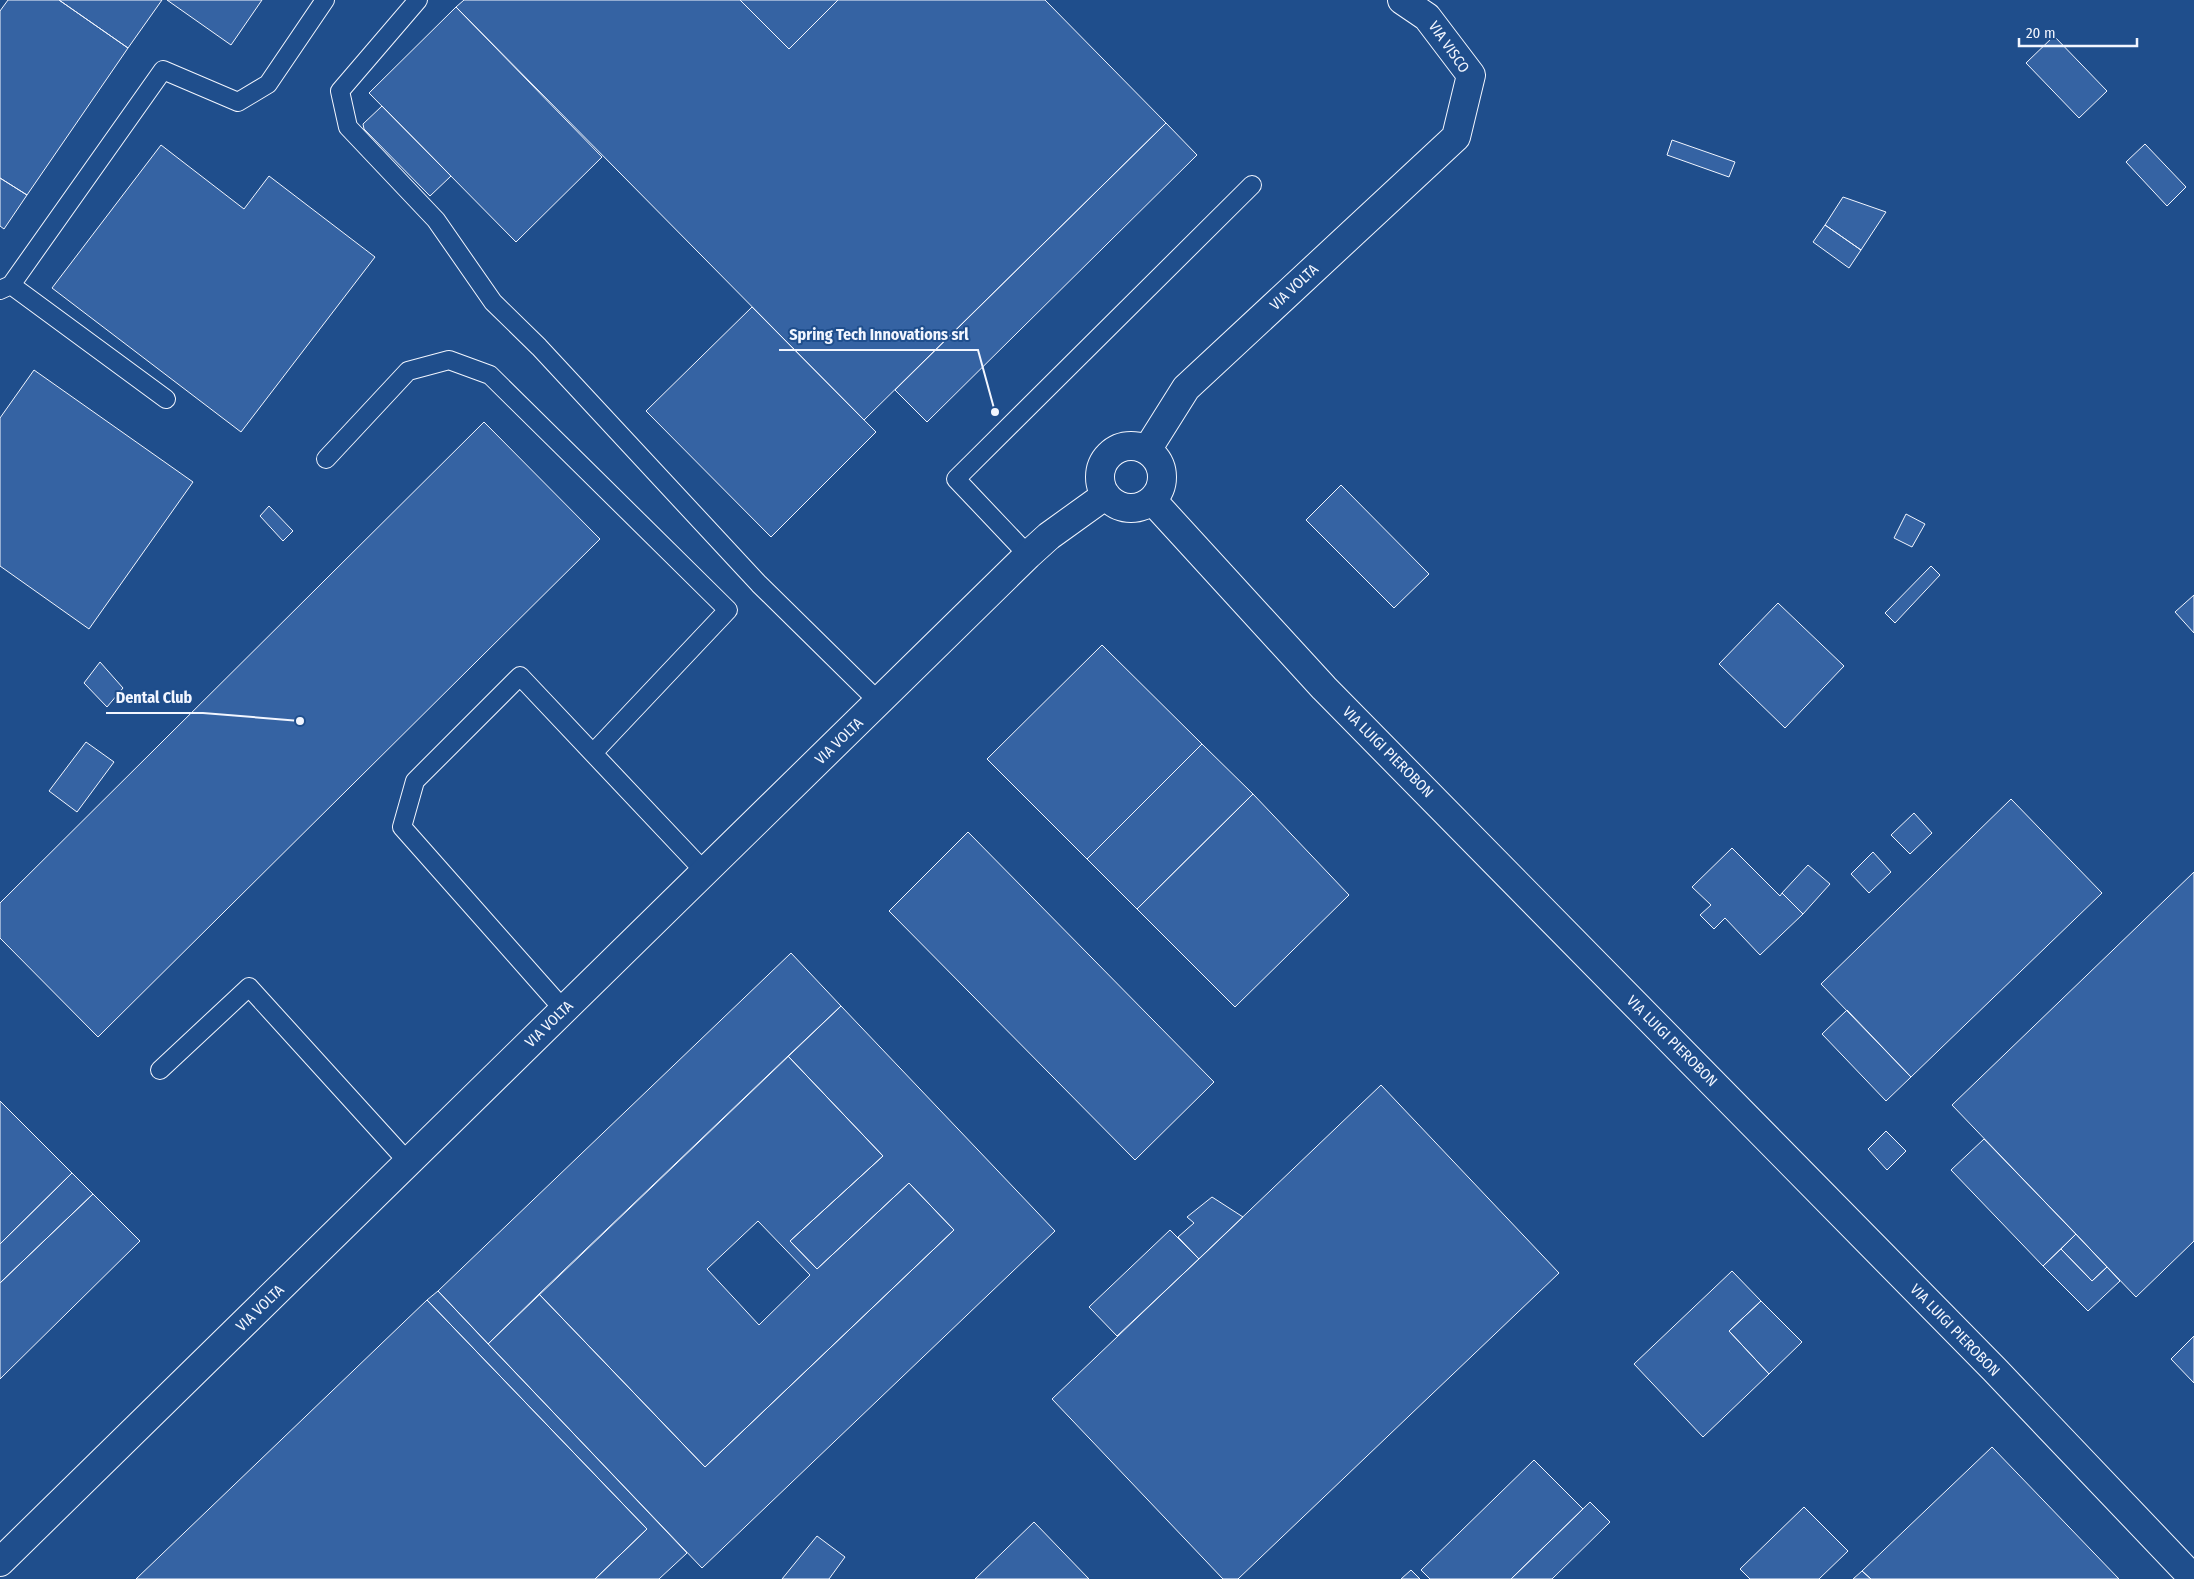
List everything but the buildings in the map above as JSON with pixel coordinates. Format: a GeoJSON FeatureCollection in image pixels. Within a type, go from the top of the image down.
{"type":"FeatureCollection","features":[{"type":"Feature","properties":{"kind":"street","name":"VIA VISCO"},"geometry":{"type":"LineString","coordinates":[[1402,0],[1427,17],[1471,75],[1456,137]]}},
{"type":"Feature","properties":{"kind":"street","name":"VIA VOLTA"},"geometry":{"type":"LineString","coordinates":[[1147,450],[1186,388],[1456,137]]}},
{"type":"Feature","properties":{"kind":"street"},"geometry":{"type":"LineString","coordinates":[[1136,446],[1147,450],[1160,465],[1162,474],[1158,493],[1152,500],[1141,507],[1127,508],[1115,504],[1106,495],[1101,484],[1100,472],[1105,461],[1113,452],[1124,447],[1136,446]]}},
{"type":"Feature","properties":{"kind":"street","name":"VIA VOLTA"},"geometry":{"type":"LineString","coordinates":[[0,1562],[1028,555],[1048,536],[1106,495]]}},
{"type":"Feature","properties":{"kind":"street","name":"VIA LUIGI PIEROBON"},"geometry":{"type":"LineString","coordinates":[[1152,500],[1331,695],[1994,1369],[2194,1578]]}},
{"type":"Feature","properties":{"kind":"lane"},"geometry":{"type":"LineString","coordinates":[[166,399],[5,287],[163,70],[238,102],[268,84],[325,0]]}},
{"type":"Feature","properties":{"kind":"lane"},"geometry":{"type":"LineString","coordinates":[[418,0],[340,90],[348,127],[436,220],[493,302],[539,347],[758,584],[879,702]]}},
{"type":"Feature","properties":{"kind":"lane"},"geometry":{"type":"LineString","coordinates":[[1028,555],[956,479],[1252,185]]}},
{"type":"Feature","properties":{"kind":"lane"},"geometry":{"type":"LineString","coordinates":[[326,459],[408,370],[449,360],[490,375],[728,610],[593,753]]}},
{"type":"Feature","properties":{"kind":"lane"},"geometry":{"type":"LineString","coordinates":[[564,1010],[402,827],[415,782],[520,676],[705,872]]}},
{"type":"Feature","properties":{"kind":"lane"},"geometry":{"type":"LineString","coordinates":[[160,1070],[249,988],[408,1162]]}},
{"type":"Feature","properties":{"kind":"place","name":"Spring Tech Innovations srl"},"geometry":{"type":"Point","coordinates":[995,412]}},
{"type":"Feature","properties":{"kind":"place","name":"Dental Club"},"geometry":{"type":"Point","coordinates":[300,721]}}]}
